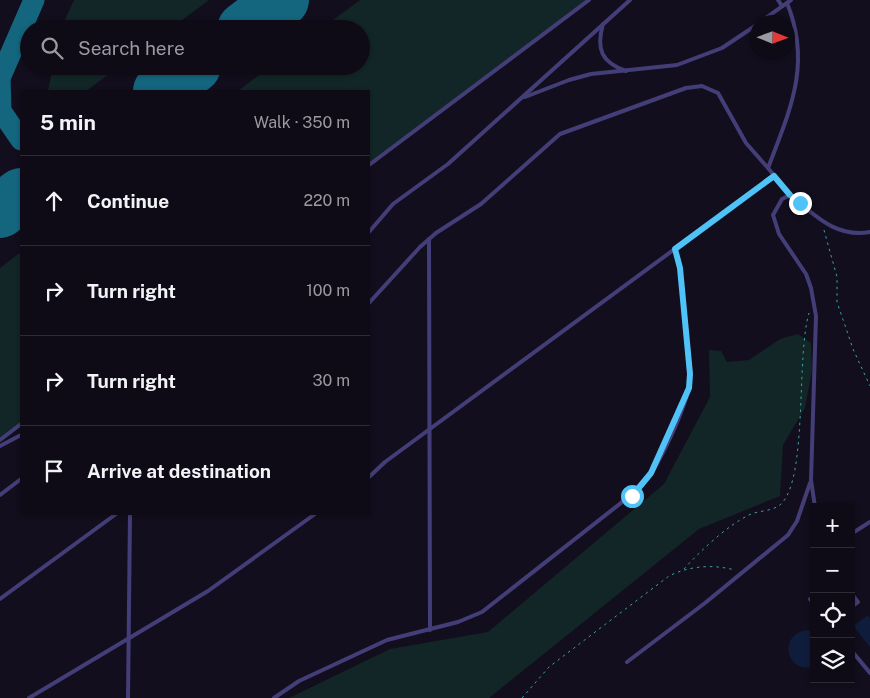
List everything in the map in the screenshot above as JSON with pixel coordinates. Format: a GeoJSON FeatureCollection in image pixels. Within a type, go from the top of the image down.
{"type":"FeatureCollection","features":[{"type":"Feature","properties":{"kind":"lane"},"geometry":{"type":"LineString","coordinates":[[370,163],[589,0]]}},
{"type":"Feature","properties":{"kind":"lane"},"geometry":{"type":"LineString","coordinates":[[370,231],[393,204],[448,164],[630,0]]}},
{"type":"Feature","properties":{"kind":"lane"},"geometry":{"type":"LineString","coordinates":[[778,0],[782,6]]}},
{"type":"Feature","properties":{"kind":"lane"},"geometry":{"type":"LineString","coordinates":[[768,168],[791,106],[798,72],[799,41],[789,1],[770,15]]}},
{"type":"Feature","properties":{"kind":"lane"},"geometry":{"type":"LineString","coordinates":[[603,24],[600,36],[602,54],[613,66],[626,71]]}},
{"type":"Feature","properties":{"kind":"lane"},"geometry":{"type":"LineString","coordinates":[[521,98],[577,78],[677,65],[722,48],[750,29]]}},
{"type":"Feature","properties":{"kind":"lane"},"geometry":{"type":"LineString","coordinates":[[370,302],[429,239],[481,204],[560,134],[693,86],[708,87],[718,92],[746,143],[790,195],[825,225],[853,233],[870,232]]}},
{"type":"Feature","properties":{"kind":"lane"},"geometry":{"type":"LineString","coordinates":[[370,476],[430,429],[774,176]]}},
{"type":"Feature","properties":{"kind":"lane"},"geometry":{"type":"LineString","coordinates":[[790,195],[778,204],[773,215],[773,222],[778,234],[806,274],[816,316],[811,480],[814,503]]}},
{"type":"Feature","properties":{"kind":"lane"},"geometry":{"type":"LineString","coordinates":[[429,239],[430,630]]}},
{"type":"Feature","properties":{"kind":"lane"},"geometry":{"type":"LineString","coordinates":[[274,698],[299,680],[387,640],[468,619],[487,609],[632,496],[646,482],[675,424],[690,382],[680,268],[675,249]]}},
{"type":"Feature","properties":{"kind":"lane"},"geometry":{"type":"LineString","coordinates":[[0,440],[20,425]]}},
{"type":"Feature","properties":{"kind":"lane"},"geometry":{"type":"LineString","coordinates":[[0,446],[20,436]]}},
{"type":"Feature","properties":{"kind":"lane"},"geometry":{"type":"LineString","coordinates":[[0,494],[20,479]]}},
{"type":"Feature","properties":{"kind":"lane"},"geometry":{"type":"LineString","coordinates":[[626,662],[788,535],[797,521],[811,480]]}},
{"type":"Feature","properties":{"kind":"lane"},"geometry":{"type":"LineString","coordinates":[[0,599],[115,515]]}},
{"type":"Feature","properties":{"kind":"lane"},"geometry":{"type":"LineString","coordinates":[[128,698],[130,515]]}},
{"type":"Feature","properties":{"kind":"lane"},"geometry":{"type":"LineString","coordinates":[[30,698],[208,591],[314,515]]}},
{"type":"Feature","properties":{"kind":"lane"},"geometry":{"type":"LineString","coordinates":[[855,531],[870,522]]}},
{"type":"Feature","properties":{"kind":"lane"},"geometry":{"type":"LineString","coordinates":[[855,655],[870,673]]}},
{"type":"Feature","properties":{"kind":"path"},"geometry":{"type":"LineString","coordinates":[[825,225],[825,238],[837,278],[837,302],[853,349],[870,386]]}},
{"type":"Feature","properties":{"kind":"path"},"geometry":{"type":"LineString","coordinates":[[522,698],[549,667],[669,576],[684,569],[735,523],[749,515],[780,505],[789,494],[796,464],[803,340],[813,300]]}},
{"type":"Feature","properties":{"kind":"path"},"geometry":{"type":"LineString","coordinates":[[684,569],[717,567],[743,572]]}},
{"type":"Feature","properties":{"kind":"green space"},"geometry":{"type":"Polygon","coordinates":[[[74,0],[209,0],[182,20],[65,20],[74,0]]]}},
{"type":"Feature","properties":{"kind":"green space"},"geometry":{"type":"Polygon","coordinates":[[[360,0],[589,0],[370,164],[370,90],[239,90],[259,75],[370,75],[370,20],[333,20],[360,0]]]}},
{"type":"Feature","properties":{"kind":"green space"},"geometry":{"type":"Polygon","coordinates":[[[51,75],[108,75],[87,90],[48,90],[51,75]]]}},
{"type":"Feature","properties":{"kind":"green space"},"geometry":{"type":"Polygon","coordinates":[[[20,253],[20,425],[0,440],[0,268],[20,253]]]}},
{"type":"Feature","properties":{"kind":"green space"},"geometry":{"type":"Polygon","coordinates":[[[798,334],[811,343],[812,370],[805,408],[783,445],[780,496],[699,529],[489,698],[289,698],[390,649],[488,632],[664,484],[710,397],[709,350],[721,351],[727,362],[749,360],[780,339],[798,334]]]}},
{"type":"Feature","properties":{"kind":"water"},"geometry":{"type":"Polygon","coordinates":[[[868,615],[870,618],[870,647],[855,628],[855,625],[868,615]]]}},
{"type":"Feature","properties":{"kind":"water"},"geometry":{"type":"Polygon","coordinates":[[[806,630],[810,631],[810,667],[805,668],[798,665],[792,661],[789,654],[788,647],[791,640],[797,634],[806,630]]]}},
{"type":"Feature","properties":{"kind":"taxiway"},"geometry":{"type":"LineString","coordinates":[[25,20],[34,0]]}},
{"type":"Feature","properties":{"kind":"taxiway"},"geometry":{"type":"LineString","coordinates":[[0,78],[20,32]]}},
{"type":"Feature","properties":{"kind":"taxiway"},"geometry":{"type":"LineString","coordinates":[[0,77],[1,111],[20,139]]}},
{"type":"Feature","properties":{"kind":"runway"},"geometry":{"type":"LineString","coordinates":[[256,20],[282,0]]}},
{"type":"Feature","properties":{"kind":"runway"},"geometry":{"type":"LineString","coordinates":[[161,90],[182,75]]}},
{"type":"Feature","properties":{"kind":"runway"},"geometry":{"type":"LineString","coordinates":[[0,211],[20,196]]}},
{"type":"Feature","properties":{"kind":"route"},"geometry":{"type":"LineString","coordinates":[[632,496],[646,482],[651,473],[675,424],[689,388],[690,374],[680,268],[675,249],[774,176],[790,195],[800,203]]}}]}
